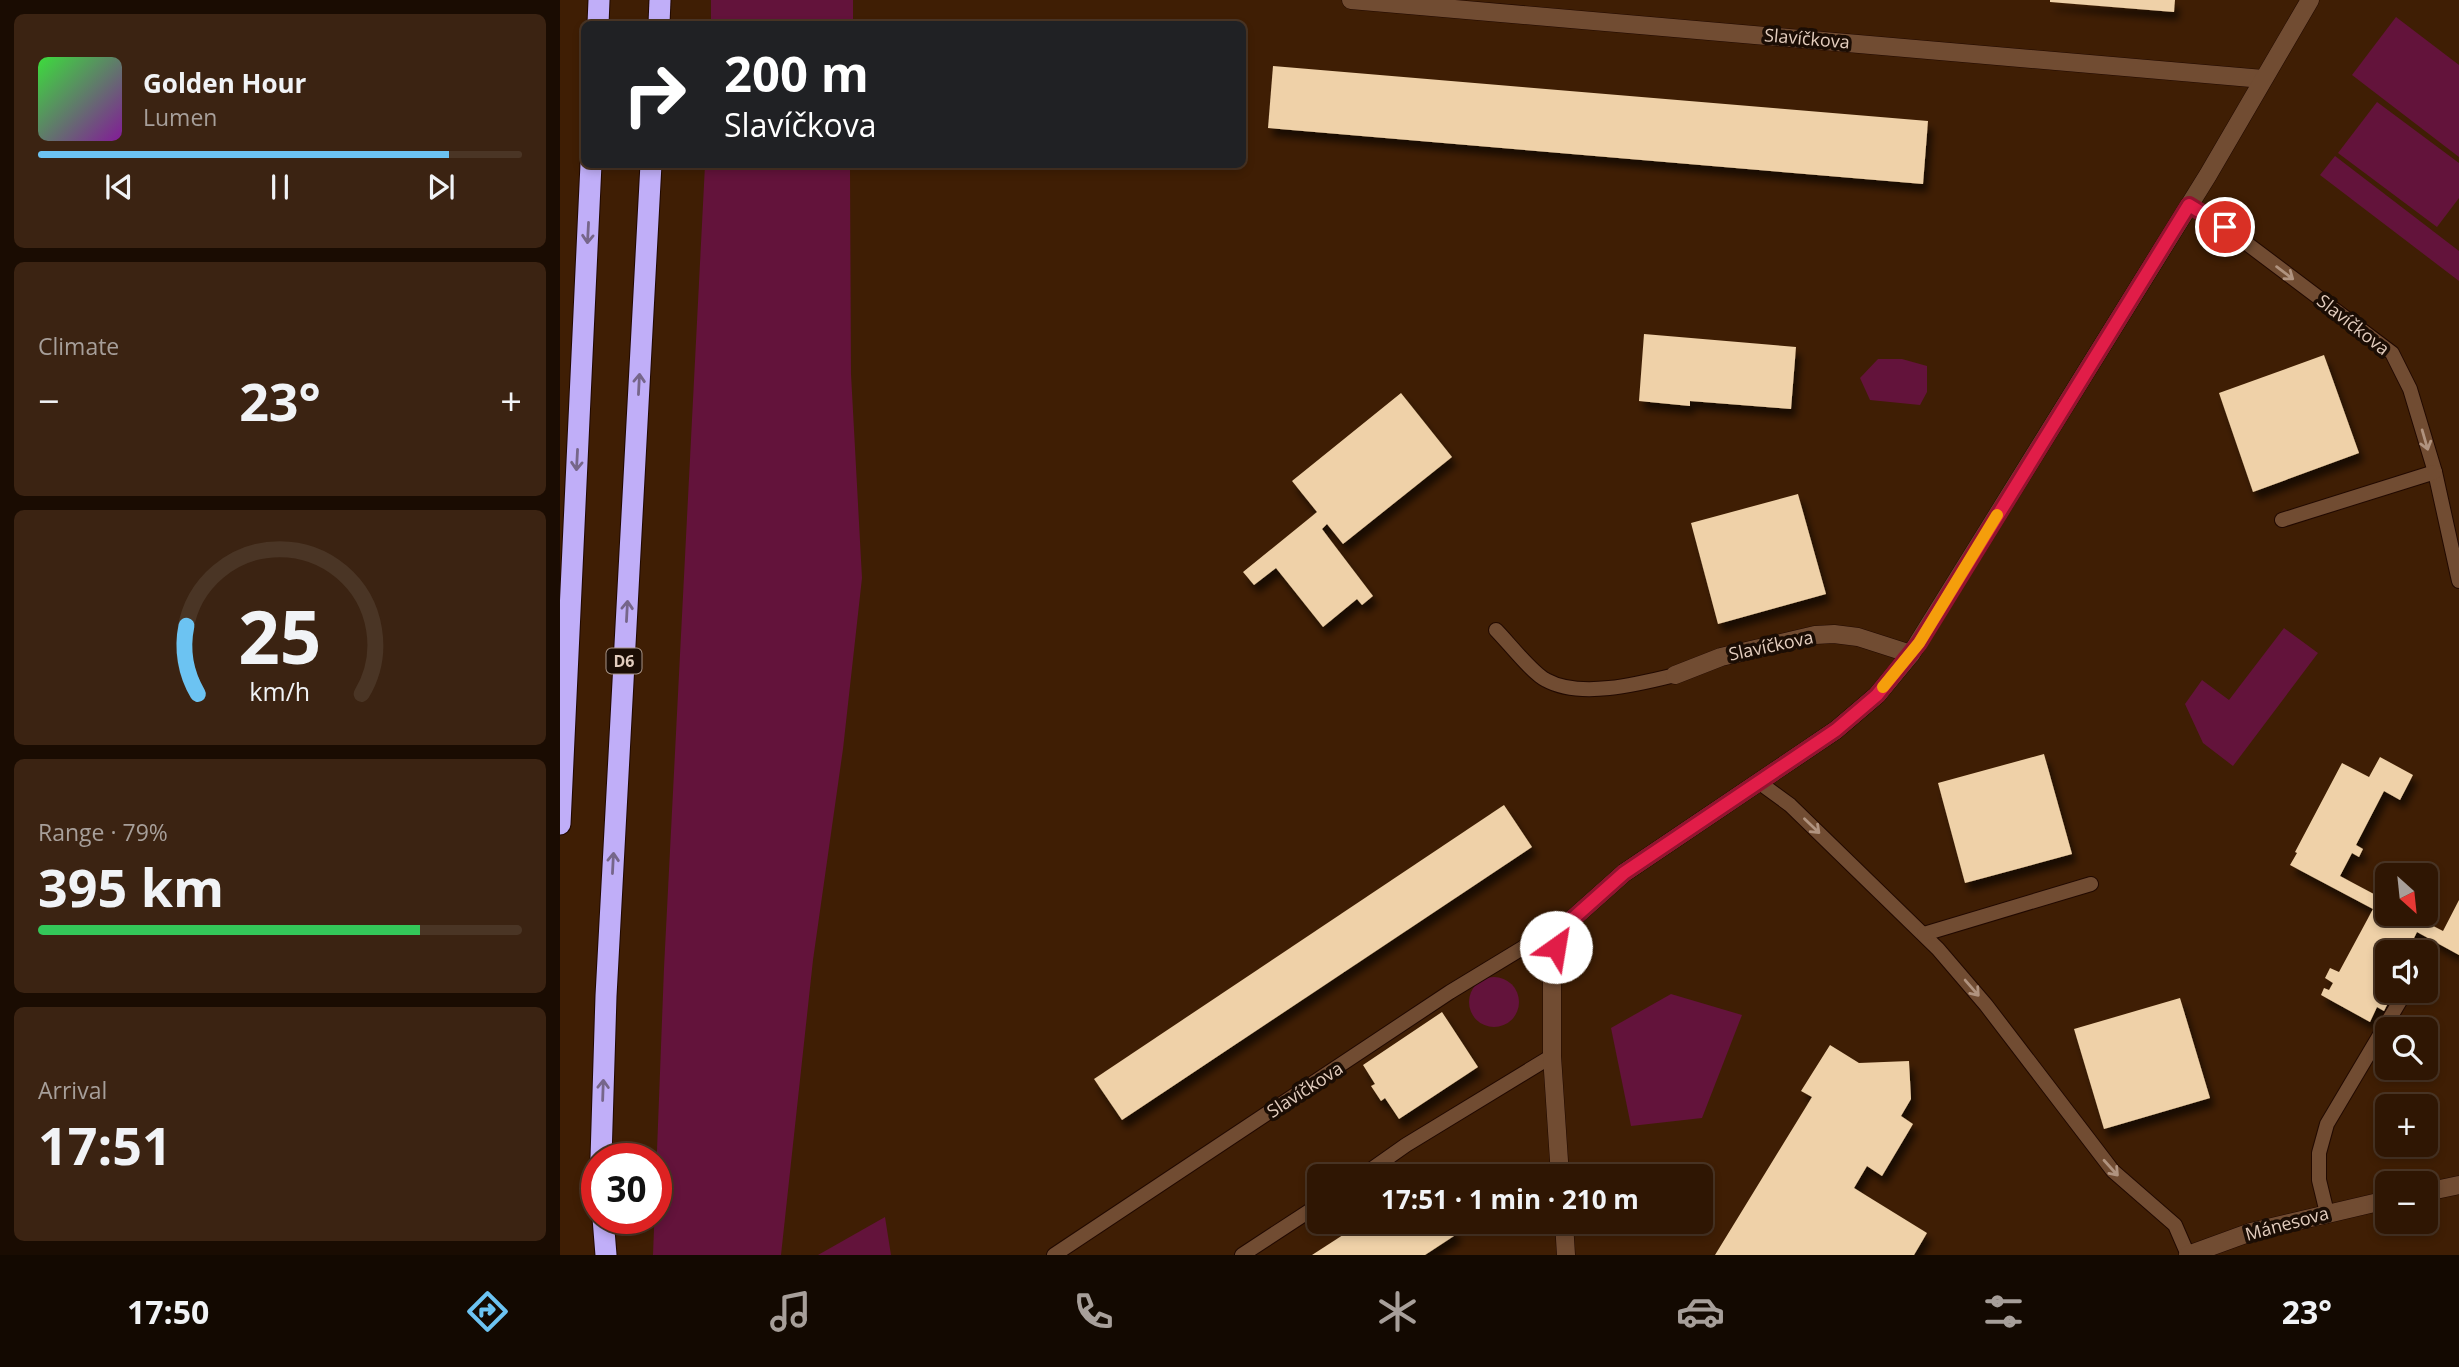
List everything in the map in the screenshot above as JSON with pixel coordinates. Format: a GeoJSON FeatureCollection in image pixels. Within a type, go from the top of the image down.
{"type":"FeatureCollection","features":[{"type":"Feature","properties":{"kind":"highway"},"geometry":{"type":"LineString","coordinates":[[598,21],[599,0]]}},
{"type":"Feature","properties":{"kind":"highway"},"geometry":{"type":"LineString","coordinates":[[659,21],[660,0]]}},
{"type":"Feature","properties":{"kind":"highway"},"geometry":{"type":"LineString","coordinates":[[560,824],[591,168]]}},
{"type":"Feature","properties":{"kind":"highway","name":"D6"},"geometry":{"type":"LineString","coordinates":[[601,1143],[606,996],[651,168]]}},
{"type":"Feature","properties":{"kind":"highway"},"geometry":{"type":"LineString","coordinates":[[597,1255],[599,1234]]}},
{"type":"Feature","properties":{"kind":"highway"},"geometry":{"type":"LineString","coordinates":[[603,1234],[606,1255]]}},
{"type":"Feature","properties":{"kind":"street","name":"Slavíčkova"},"geometry":{"type":"LineString","coordinates":[[1351,0],[2263,79]]}},
{"type":"Feature","properties":{"kind":"street","name":"Slavíčkova"},"geometry":{"type":"LineString","coordinates":[[1559,931],[1624,873],[1836,730],[1877,695],[1911,654],[2189,205],[2310,0]]}},
{"type":"Feature","properties":{"kind":"street","name":"Slavíčkova"},"geometry":{"type":"LineString","coordinates":[[1675,675],[1721,657],[1815,635],[1858,637],[1911,654]]}},
{"type":"Feature","properties":{"kind":"street"},"geometry":{"type":"LineString","coordinates":[[1559,931],[1552,962],[1552,1056],[1559,1164]]}},
{"type":"Feature","properties":{"kind":"street"},"geometry":{"type":"LineString","coordinates":[[2438,1189],[2459,1185]]}},
{"type":"Feature","properties":{"kind":"street","name":"Mánesova"},"geometry":{"type":"LineString","coordinates":[[2188,1255],[2251,1232],[2375,1203]]}},
{"type":"Feature","properties":{"kind":"street"},"geometry":{"type":"LineString","coordinates":[[1565,1234],[1566,1255]]}},
{"type":"Feature","properties":{"kind":"lane","name":"Slavíčkova"},"geometry":{"type":"LineString","coordinates":[[2189,205],[2225,227],[2392,353],[2410,389],[2435,472],[2459,581]]}},
{"type":"Feature","properties":{"kind":"lane"},"geometry":{"type":"LineString","coordinates":[[2282,520],[2435,472]]}},
{"type":"Feature","properties":{"kind":"lane"},"geometry":{"type":"LineString","coordinates":[[1496,630],[1545,680],[1565,687],[1590,690],[1675,675]]}},
{"type":"Feature","properties":{"kind":"lane"},"geometry":{"type":"LineString","coordinates":[[1760,783],[1790,806],[1924,934],[1986,1005],[2113,1171],[2175,1225],[2188,1255]]}},
{"type":"Feature","properties":{"kind":"lane"},"geometry":{"type":"LineString","coordinates":[[1924,934],[2091,884]]}},
{"type":"Feature","properties":{"kind":"lane","name":"Slavíčkova"},"geometry":{"type":"LineString","coordinates":[[1054,1255],[1450,992],[1529,944],[1559,931]]}},
{"type":"Feature","properties":{"kind":"lane"},"geometry":{"type":"LineString","coordinates":[[2327,1213],[2319,1180],[2319,1153],[2327,1124],[2399,1003]]}},
{"type":"Feature","properties":{"kind":"lane"},"geometry":{"type":"LineString","coordinates":[[1379,1164],[1552,1056]]}},
{"type":"Feature","properties":{"kind":"lane"},"geometry":{"type":"LineString","coordinates":[[1242,1255],[1307,1212]]}},
{"type":"Feature","properties":{"kind":"shaded area"},"geometry":{"type":"Polygon","coordinates":[[[711,0],[853,0],[853,21],[711,21],[711,0]]]}},
{"type":"Feature","properties":{"kind":"shaded area"},"geometry":{"type":"Polygon","coordinates":[[[2396,17],[2459,65],[2459,157],[2352,75],[2396,17]]]}},
{"type":"Feature","properties":{"kind":"shaded area"},"geometry":{"type":"Polygon","coordinates":[[[2377,102],[2459,163],[2459,198],[2437,227],[2338,153],[2377,102]]]}},
{"type":"Feature","properties":{"kind":"shaded area"},"geometry":{"type":"Polygon","coordinates":[[[2335,156],[2459,251],[2459,281],[2320,175],[2335,156]]]}},
{"type":"Feature","properties":{"kind":"shaded area"},"geometry":{"type":"Polygon","coordinates":[[[705,168],[850,168],[851,374],[862,578],[843,749],[813,960],[781,1255],[653,1255],[654,1234],[672,1234],[672,1143],[657,1143],[705,168]]]}},
{"type":"Feature","properties":{"kind":"shaded area"},"geometry":{"type":"Polygon","coordinates":[[[1878,359],[1902,359],[1927,366],[1927,392],[1920,405],[1870,400],[1860,378],[1878,359]]]}},
{"type":"Feature","properties":{"kind":"shaded area"},"geometry":{"type":"Polygon","coordinates":[[[2284,628],[2318,653],[2233,766],[2203,743],[2185,704],[2202,680],[2229,700],[2284,628]]]}},
{"type":"Feature","properties":{"kind":"shaded area"},"geometry":{"type":"Polygon","coordinates":[[[1494,977],[1512,984],[1519,1002],[1512,1020],[1494,1027],[1476,1020],[1469,1002],[1476,984],[1494,977]]]}},
{"type":"Feature","properties":{"kind":"shaded area"},"geometry":{"type":"Polygon","coordinates":[[[1671,994],[1742,1015],[1702,1118],[1631,1126],[1611,1028],[1671,994]]]}},
{"type":"Feature","properties":{"kind":"shaded area"},"geometry":{"type":"Polygon","coordinates":[[[885,1217],[891,1255],[818,1255],[885,1217]]]}},
{"type":"Feature","properties":{"kind":"building"},"geometry":{"type":"Polygon","coordinates":[[[2050,0],[2175,0],[2174,12],[2050,0]]]}},
{"type":"Feature","properties":{"kind":"building"},"geometry":{"type":"Polygon","coordinates":[[[1273,66],[1928,121],[1923,184],[1268,128],[1273,66]]]}},
{"type":"Feature","properties":{"kind":"building"},"geometry":{"type":"Polygon","coordinates":[[[1644,334],[1796,347],[1791,409],[1690,401],[1690,406],[1639,401],[1644,334]]]}},
{"type":"Feature","properties":{"kind":"building"},"geometry":{"type":"Polygon","coordinates":[[[2324,355],[2359,453],[2253,492],[2219,393],[2324,355]]]}},
{"type":"Feature","properties":{"kind":"building"},"geometry":{"type":"Polygon","coordinates":[[[1401,393],[1452,457],[1343,544],[1327,524],[1322,529],[1373,596],[1362,605],[1357,599],[1323,627],[1276,568],[1254,585],[1243,572],[1317,512],[1292,481],[1401,393]]]}},
{"type":"Feature","properties":{"kind":"building"},"geometry":{"type":"Polygon","coordinates":[[[1798,494],[1826,594],[1718,624],[1691,523],[1798,494]]]}},
{"type":"Feature","properties":{"kind":"building"},"geometry":{"type":"Polygon","coordinates":[[[2044,754],[2072,854],[1965,883],[1938,783],[2044,754]]]}},
{"type":"Feature","properties":{"kind":"building"},"geometry":{"type":"Polygon","coordinates":[[[2380,757],[2413,775],[2400,800],[2384,791],[2356,845],[2363,849],[2359,857],[2352,853],[2340,876],[2375,895],[2375,926],[2433,926],[2443,931],[2459,900],[2459,955],[2438,944],[2438,940],[2432,940],[2417,932],[2413,940],[2375,940],[2375,1003],[2388,1003],[2384,1011],[2377,1007],[2370,1022],[2321,995],[2324,988],[2329,990],[2333,983],[2325,978],[2330,968],[2339,972],[2373,909],[2290,865],[2342,763],[2369,777],[2380,757]]]}},
{"type":"Feature","properties":{"kind":"building"},"geometry":{"type":"Polygon","coordinates":[[[1504,805],[1532,847],[1122,1120],[1094,1079],[1504,805]]]}},
{"type":"Feature","properties":{"kind":"building"},"geometry":{"type":"Polygon","coordinates":[[[2180,998],[2210,1098],[2104,1129],[2074,1029],[2180,998]]]}},
{"type":"Feature","properties":{"kind":"building"},"geometry":{"type":"Polygon","coordinates":[[[1442,1012],[1478,1067],[1399,1119],[1385,1098],[1381,1101],[1371,1086],[1375,1084],[1363,1065],[1442,1012]]]}},
{"type":"Feature","properties":{"kind":"building"},"geometry":{"type":"Polygon","coordinates":[[[1830,1045],[1859,1063],[1909,1061],[1911,1099],[1901,1116],[1913,1124],[1882,1176],[1867,1166],[1854,1188],[1927,1233],[1914,1255],[1715,1255],[1812,1097],[1801,1091],[1830,1045]]]}},
{"type":"Feature","properties":{"kind":"building"},"geometry":{"type":"Polygon","coordinates":[[[1344,1234],[1457,1234],[1425,1255],[1312,1255],[1344,1234]]]}},
{"type":"Feature","properties":{"kind":"slow traffic"},"geometry":{"type":"LineString","coordinates":[[1883,687],[1919,643],[1997,515]]}},
{"type":"Feature","properties":{"kind":"route"},"geometry":{"type":"LineString","coordinates":[[1556,947],[1559,931],[1624,873],[1836,730],[1877,695],[1919,643],[2189,205],[2225,227]]}}]}
